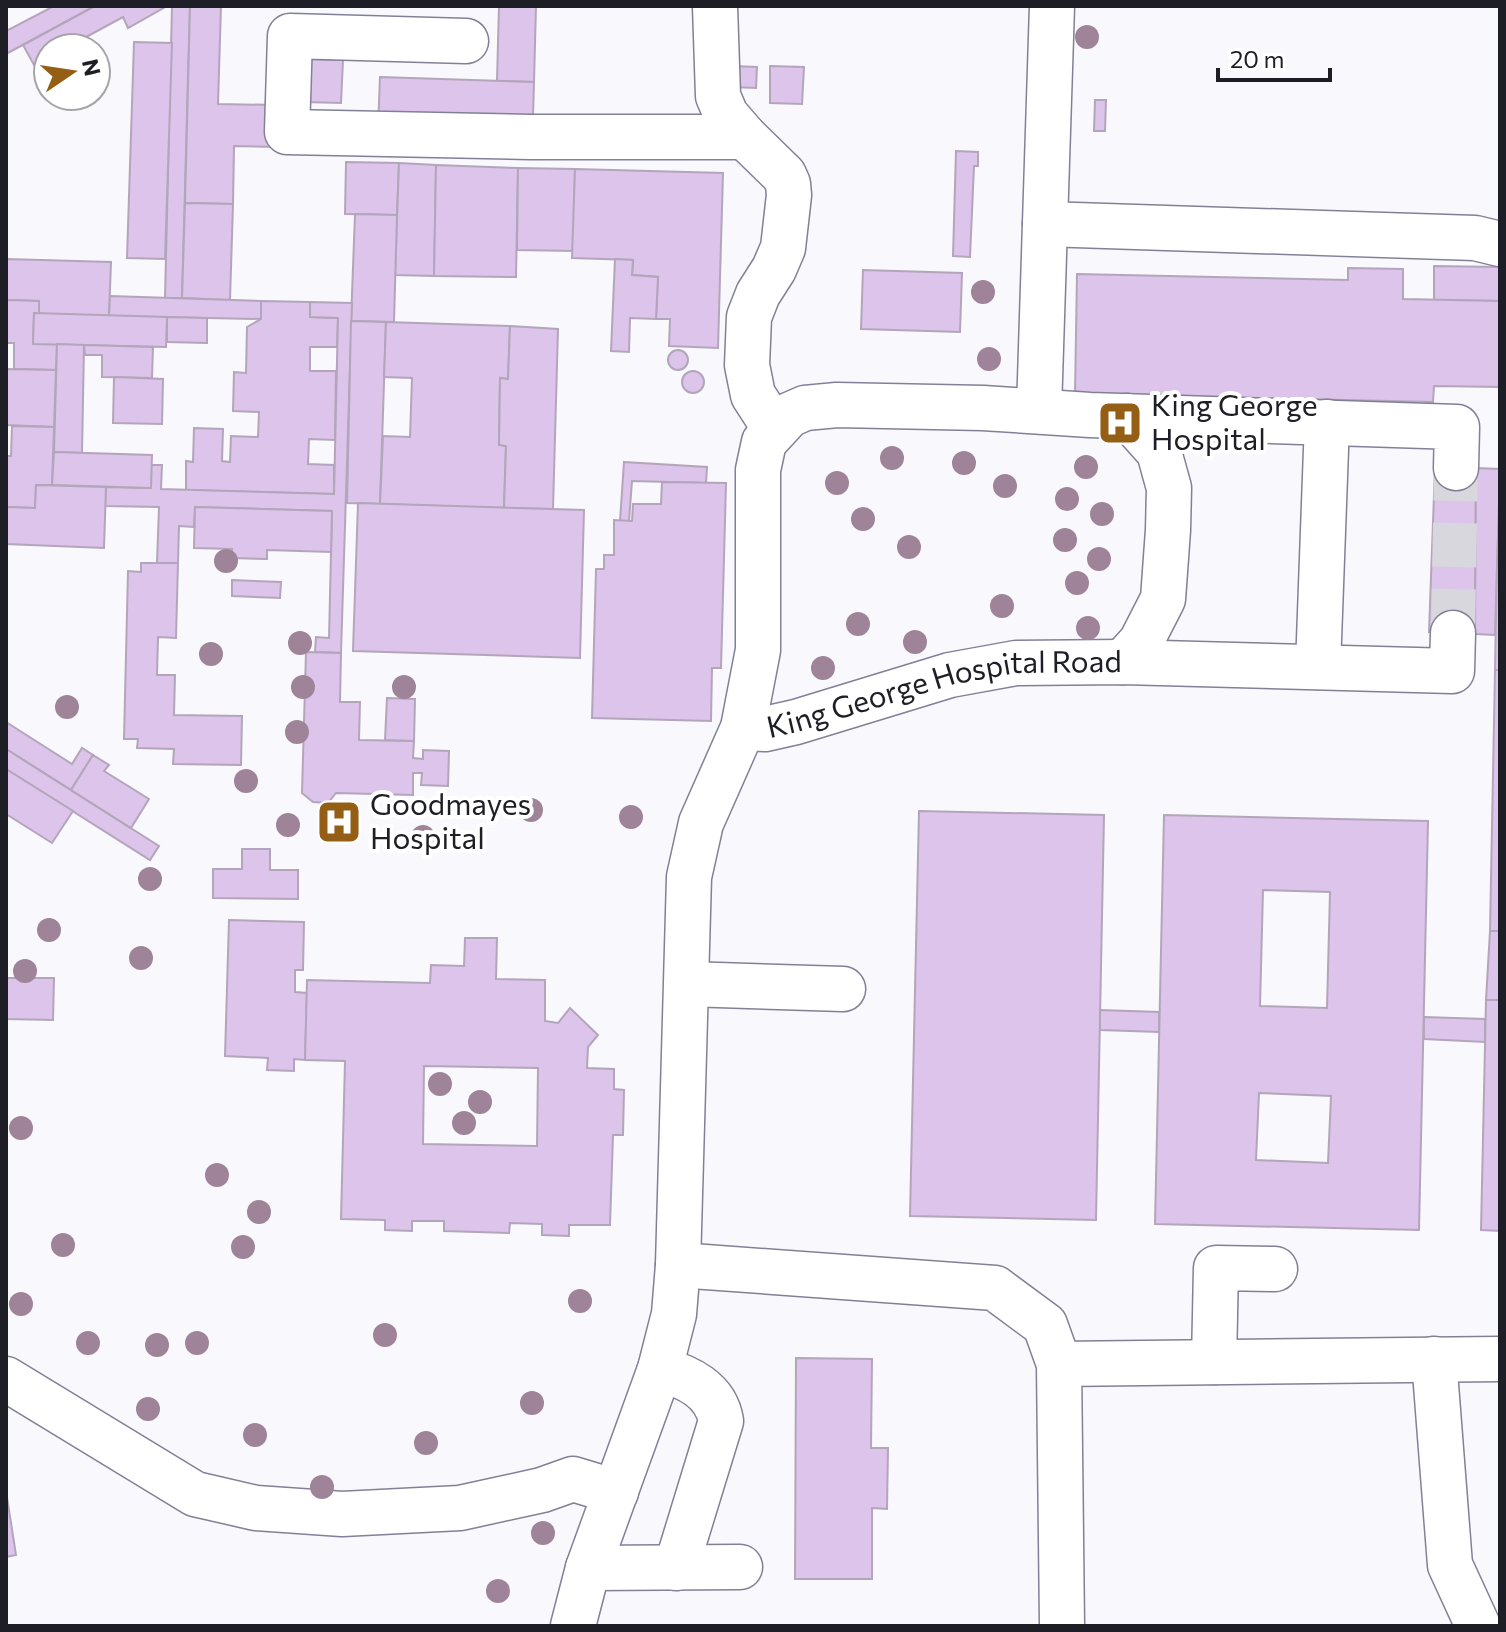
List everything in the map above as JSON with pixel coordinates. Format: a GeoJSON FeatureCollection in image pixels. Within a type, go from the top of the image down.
{"type":"FeatureCollection","features":[{"type":"Feature","properties":{"kind":"street"},"geometry":{"type":"LineString","coordinates":[[715,6],[721,106],[745,137],[784,175],[788,184],[783,248],[749,317],[747,365],[753,395],[775,429],[789,415],[805,408],[837,405],[1457,427],[1456,468]]}},
{"type":"Feature","properties":{"kind":"street"},"geometry":{"type":"LineString","coordinates":[[1039,410],[1052,6]]}},
{"type":"Feature","properties":{"kind":"street"},"geometry":{"type":"LineString","coordinates":[[466,41],[290,36],[287,132],[745,137]]}},
{"type":"Feature","properties":{"kind":"street"},"geometry":{"type":"LineString","coordinates":[[1045,224],[1492,237]]}},
{"type":"Feature","properties":{"kind":"street","name":"King George Hospital Road"},"geometry":{"type":"LineString","coordinates":[[743,728],[765,729],[796,722],[950,675],[1016,663],[1123,662],[1141,642],[1163,599],[1169,488],[1159,452],[1127,416]]}},
{"type":"Feature","properties":{"kind":"street"},"geometry":{"type":"LineString","coordinates":[[1318,667],[1327,422]]}},
{"type":"Feature","properties":{"kind":"street","name":"King George Hospital Road"},"geometry":{"type":"LineString","coordinates":[[573,1626],[588,1568],[660,1369],[674,1314],[689,877],[701,823],[743,728],[758,650],[758,470],[764,442],[775,429]]}},
{"type":"Feature","properties":{"kind":"street"},"geometry":{"type":"LineString","coordinates":[[1123,662],[1452,671],[1453,633]]}},
{"type":"Feature","properties":{"kind":"street"},"geometry":{"type":"LineString","coordinates":[[687,984],[843,989]]}},
{"type":"Feature","properties":{"kind":"street"},"geometry":{"type":"LineString","coordinates":[[678,1265],[995,1288],[1045,1325],[1059,1364],[1062,1626]]}},
{"type":"Feature","properties":{"kind":"street"},"geometry":{"type":"LineString","coordinates":[[1214,1362],[1216,1268],[1275,1269]]}},
{"type":"Feature","properties":{"kind":"street"},"geometry":{"type":"LineString","coordinates":[[1434,1359],[1450,1565],[1478,1626]]}},
{"type":"Feature","properties":{"kind":"street"},"geometry":{"type":"LineString","coordinates":[[1059,1364],[1500,1359]]}},
{"type":"Feature","properties":{"kind":"street"},"geometry":{"type":"LineString","coordinates":[[660,1369],[684,1375],[712,1398],[719,1409],[721,1421],[676,1568]]}},
{"type":"Feature","properties":{"kind":"street"},"geometry":{"type":"LineString","coordinates":[[6,1379],[73,1431],[169,1493],[195,1494],[256,1519],[342,1523],[428,1522],[460,1508],[542,1490],[573,1479],[616,1492]]}},
{"type":"Feature","properties":{"kind":"street"},"geometry":{"type":"LineString","coordinates":[[588,1568],[740,1567]]}},
{"type":"Feature","properties":{"kind":"building"},"geometry":{"type":"Polygon","coordinates":[[[54,6],[95,6],[47,32],[32,32],[32,40],[6,54],[6,31],[54,6]]]}},
{"type":"Feature","properties":{"kind":"building"},"geometry":{"type":"Polygon","coordinates":[[[95,6],[167,6],[128,28],[123,17],[95,32],[47,32],[95,6]]]}},
{"type":"Feature","properties":{"kind":"building"},"geometry":{"type":"Polygon","coordinates":[[[172,6],[190,6],[182,298],[165,298],[172,6]]]}},
{"type":"Feature","properties":{"kind":"building"},"geometry":{"type":"Polygon","coordinates":[[[190,6],[221,6],[218,104],[277,105],[276,147],[234,146],[233,204],[185,203],[190,6]]]}},
{"type":"Feature","properties":{"kind":"building"},"geometry":{"type":"Polygon","coordinates":[[[499,6],[536,6],[534,82],[497,81],[499,6]]]}},
{"type":"Feature","properties":{"kind":"building"},"geometry":{"type":"Polygon","coordinates":[[[32,40],[32,61],[23,45],[32,40]]]}},
{"type":"Feature","properties":{"kind":"building"},"geometry":{"type":"Polygon","coordinates":[[[134,42],[172,43],[165,259],[127,258],[134,42]]]}},
{"type":"Feature","properties":{"kind":"building"},"geometry":{"type":"Polygon","coordinates":[[[305,59],[343,60],[341,103],[304,102],[305,59]]]}},
{"type":"Feature","properties":{"kind":"building"},"geometry":{"type":"Polygon","coordinates":[[[732,66],[757,67],[756,88],[732,87],[732,66]]]}},
{"type":"Feature","properties":{"kind":"building"},"geometry":{"type":"Polygon","coordinates":[[[770,66],[804,67],[802,104],[770,103],[770,66]]]}},
{"type":"Feature","properties":{"kind":"building"},"geometry":{"type":"Polygon","coordinates":[[[380,77],[534,82],[533,117],[378,128],[380,77]]]}},
{"type":"Feature","properties":{"kind":"building"},"geometry":{"type":"Polygon","coordinates":[[[1095,100],[1106,100],[1105,131],[1094,131],[1095,100]]]}},
{"type":"Feature","properties":{"kind":"building"},"geometry":{"type":"Polygon","coordinates":[[[956,151],[978,152],[978,166],[974,166],[970,257],[953,256],[956,151]]]}},
{"type":"Feature","properties":{"kind":"building"},"geometry":{"type":"Polygon","coordinates":[[[346,162],[399,163],[397,215],[345,214],[346,162]]]}},
{"type":"Feature","properties":{"kind":"building"},"geometry":{"type":"Polygon","coordinates":[[[399,163],[436,165],[434,276],[395,275],[399,163]]]}},
{"type":"Feature","properties":{"kind":"building"},"geometry":{"type":"Polygon","coordinates":[[[436,165],[518,168],[516,277],[434,276],[436,165]]]}},
{"type":"Feature","properties":{"kind":"building"},"geometry":{"type":"Polygon","coordinates":[[[518,168],[575,169],[573,251],[517,250],[518,168]]]}},
{"type":"Feature","properties":{"kind":"building"},"geometry":{"type":"Polygon","coordinates":[[[575,169],[723,173],[718,348],[669,346],[670,319],[656,319],[658,277],[632,275],[633,260],[572,258],[575,169]]]}},
{"type":"Feature","properties":{"kind":"building"},"geometry":{"type":"Polygon","coordinates":[[[185,203],[233,204],[230,300],[182,298],[185,203]]]}},
{"type":"Feature","properties":{"kind":"building"},"geometry":{"type":"Polygon","coordinates":[[[355,214],[397,215],[394,322],[351,321],[355,214]]]}},
{"type":"Feature","properties":{"kind":"building"},"geometry":{"type":"Polygon","coordinates":[[[6,259],[111,262],[109,316],[39,314],[39,301],[7,300],[6,313],[6,259]]]}},
{"type":"Feature","properties":{"kind":"building"},"geometry":{"type":"Polygon","coordinates":[[[615,259],[633,260],[632,275],[658,277],[656,319],[630,318],[629,352],[611,351],[615,259]]]}},
{"type":"Feature","properties":{"kind":"building"},"geometry":{"type":"Polygon","coordinates":[[[1434,266],[1500,267],[1500,301],[1434,300],[1434,266]]]}},
{"type":"Feature","properties":{"kind":"building"},"geometry":{"type":"Polygon","coordinates":[[[1348,268],[1403,269],[1403,299],[1500,301],[1500,387],[1434,386],[1433,402],[1075,394],[1077,274],[1348,280],[1348,268]]]}},
{"type":"Feature","properties":{"kind":"building"},"geometry":{"type":"Polygon","coordinates":[[[863,270],[962,273],[960,332],[861,329],[863,270]]]}},
{"type":"Feature","properties":{"kind":"building"},"geometry":{"type":"Polygon","coordinates":[[[110,296],[261,301],[261,319],[109,316],[110,296]]]}},
{"type":"Feature","properties":{"kind":"building"},"geometry":{"type":"Polygon","coordinates":[[[7,300],[39,301],[39,314],[34,313],[33,344],[57,344],[56,370],[14,369],[14,343],[6,343],[7,300]]]}},
{"type":"Feature","properties":{"kind":"building"},"geometry":{"type":"Polygon","coordinates":[[[261,301],[310,302],[310,317],[338,318],[337,347],[310,347],[310,371],[336,371],[335,440],[309,439],[308,464],[334,465],[334,494],[186,490],[186,461],[193,462],[194,428],[223,429],[222,461],[230,462],[231,436],[258,437],[259,412],[233,411],[234,372],[246,373],[247,327],[261,319],[261,301]]]}},
{"type":"Feature","properties":{"kind":"building"},"geometry":{"type":"Polygon","coordinates":[[[310,302],[352,303],[341,653],[315,652],[316,637],[329,638],[332,511],[195,507],[194,527],[179,526],[178,563],[157,563],[159,507],[105,506],[106,487],[151,488],[151,465],[162,465],[161,489],[334,494],[338,318],[310,317],[310,302]]]}},
{"type":"Feature","properties":{"kind":"building"},"geometry":{"type":"Polygon","coordinates":[[[34,313],[167,317],[166,347],[33,344],[34,313]]]}},
{"type":"Feature","properties":{"kind":"building"},"geometry":{"type":"Polygon","coordinates":[[[167,317],[207,318],[207,343],[167,342],[167,317]]]}},
{"type":"Feature","properties":{"kind":"building"},"geometry":{"type":"Polygon","coordinates":[[[351,321],[386,322],[380,504],[347,503],[351,321]]]}},
{"type":"Feature","properties":{"kind":"building"},"geometry":{"type":"Polygon","coordinates":[[[386,322],[510,326],[508,379],[500,378],[499,445],[506,446],[504,508],[380,504],[383,436],[410,437],[412,378],[384,377],[386,322]]]}},
{"type":"Feature","properties":{"kind":"building"},"geometry":{"type":"Polygon","coordinates":[[[510,326],[558,329],[553,509],[504,508],[506,446],[499,445],[500,378],[508,379],[510,326]]]}},
{"type":"Feature","properties":{"kind":"building"},"geometry":{"type":"Polygon","coordinates":[[[57,344],[84,345],[82,453],[54,452],[57,344]]]}},
{"type":"Feature","properties":{"kind":"building"},"geometry":{"type":"Polygon","coordinates":[[[84,345],[153,347],[152,378],[102,377],[102,355],[85,355],[84,345]]]}},
{"type":"Feature","properties":{"kind":"building"},"geometry":{"type":"Polygon","coordinates":[[[678,350],[685,353],[688,360],[685,367],[678,370],[671,367],[668,360],[671,353],[678,350]]]}},
{"type":"Feature","properties":{"kind":"building"},"geometry":{"type":"Polygon","coordinates":[[[6,369],[56,370],[54,427],[6,425],[6,369]]]}},
{"type":"Feature","properties":{"kind":"building"},"geometry":{"type":"Polygon","coordinates":[[[693,371],[701,374],[704,382],[701,390],[693,393],[685,390],[682,382],[685,374],[693,371]]]}},
{"type":"Feature","properties":{"kind":"building"},"geometry":{"type":"Polygon","coordinates":[[[114,377],[163,379],[162,424],[113,423],[114,377]]]}},
{"type":"Feature","properties":{"kind":"building"},"geometry":{"type":"Polygon","coordinates":[[[12,426],[54,427],[52,485],[36,485],[35,508],[6,507],[6,456],[11,456],[12,426]]]}},
{"type":"Feature","properties":{"kind":"building"},"geometry":{"type":"Polygon","coordinates":[[[54,452],[152,455],[151,488],[52,485],[54,452]]]}},
{"type":"Feature","properties":{"kind":"building"},"geometry":{"type":"Polygon","coordinates":[[[624,462],[707,467],[706,483],[632,481],[629,521],[620,521],[624,462]]]}},
{"type":"Feature","properties":{"kind":"building"},"geometry":{"type":"Polygon","coordinates":[[[1435,467],[1476,468],[1475,634],[1429,632],[1435,467]]]}},
{"type":"Feature","properties":{"kind":"building"},"geometry":{"type":"Polygon","coordinates":[[[1476,468],[1500,469],[1495,635],[1475,634],[1476,468]]]}},
{"type":"Feature","properties":{"kind":"building"},"geometry":{"type":"Polygon","coordinates":[[[662,482],[726,483],[721,668],[712,668],[711,721],[592,718],[596,569],[604,569],[604,555],[614,555],[614,520],[632,521],[633,504],[661,504],[662,482]]]}},
{"type":"Feature","properties":{"kind":"building"},"geometry":{"type":"Polygon","coordinates":[[[36,485],[106,487],[104,548],[6,544],[6,507],[35,508],[36,485]]]}},
{"type":"Feature","properties":{"kind":"building"},"geometry":{"type":"Polygon","coordinates":[[[1500,493],[1500,566],[1497,566],[1500,493]]]}},
{"type":"Feature","properties":{"kind":"building"},"geometry":{"type":"Polygon","coordinates":[[[358,503],[584,510],[580,658],[353,651],[358,503]]]}},
{"type":"Feature","properties":{"kind":"building"},"geometry":{"type":"Polygon","coordinates":[[[195,507],[332,511],[331,552],[267,550],[267,559],[232,558],[232,549],[194,548],[195,507]]]}},
{"type":"Feature","properties":{"kind":"building"},"geometry":{"type":"Polygon","coordinates":[[[141,563],[178,563],[176,638],[158,637],[157,675],[175,675],[174,715],[242,716],[241,765],[173,764],[174,749],[137,748],[138,739],[124,739],[128,571],[141,572],[141,563]]]}},
{"type":"Feature","properties":{"kind":"building"},"geometry":{"type":"Polygon","coordinates":[[[1497,566],[1500,566],[1500,670],[1495,670],[1497,566]]]}},
{"type":"Feature","properties":{"kind":"building"},"geometry":{"type":"Polygon","coordinates":[[[232,580],[281,582],[280,598],[232,596],[232,580]]]}},
{"type":"Feature","properties":{"kind":"building"},"geometry":{"type":"Polygon","coordinates":[[[306,652],[341,653],[340,702],[360,702],[359,740],[414,741],[413,758],[423,759],[423,750],[449,751],[448,786],[421,785],[422,773],[413,773],[413,795],[336,793],[328,803],[313,802],[302,793],[306,652]]]}},
{"type":"Feature","properties":{"kind":"building"},"geometry":{"type":"Polygon","coordinates":[[[1495,670],[1500,670],[1500,931],[1490,931],[1495,670]]]}},
{"type":"Feature","properties":{"kind":"building"},"geometry":{"type":"Polygon","coordinates":[[[387,698],[415,699],[414,741],[385,740],[387,698]]]}},
{"type":"Feature","properties":{"kind":"building"},"geometry":{"type":"Polygon","coordinates":[[[6,722],[72,764],[82,748],[93,755],[71,790],[6,749],[6,722]]]}},
{"type":"Feature","properties":{"kind":"building"},"geometry":{"type":"Polygon","coordinates":[[[6,749],[159,846],[150,860],[6,769],[6,749]]]}},
{"type":"Feature","properties":{"kind":"building"},"geometry":{"type":"Polygon","coordinates":[[[93,755],[109,765],[104,771],[149,799],[131,828],[71,790],[93,755]]]}},
{"type":"Feature","properties":{"kind":"building"},"geometry":{"type":"Polygon","coordinates":[[[6,769],[73,811],[52,843],[6,814],[6,769]]]}},
{"type":"Feature","properties":{"kind":"building"},"geometry":{"type":"Polygon","coordinates":[[[919,811],[1104,815],[1096,1220],[910,1216],[919,811]]]}},
{"type":"Feature","properties":{"kind":"building"},"geometry":{"type":"Polygon","coordinates":[[[1164,815],[1428,821],[1419,1230],[1155,1224],[1164,815]],[[1263,890],[1260,1006],[1327,1008],[1330,892],[1263,890]],[[1259,1093],[1256,1160],[1328,1163],[1331,1096],[1259,1093]]]}},
{"type":"Feature","properties":{"kind":"building"},"geometry":{"type":"Polygon","coordinates":[[[242,849],[270,849],[270,870],[298,870],[298,899],[213,898],[213,869],[242,869],[242,849]]]}},
{"type":"Feature","properties":{"kind":"building"},"geometry":{"type":"Polygon","coordinates":[[[229,920],[304,922],[303,970],[295,970],[295,992],[307,993],[305,1060],[294,1059],[294,1071],[267,1070],[268,1058],[225,1056],[229,920]]]}},
{"type":"Feature","properties":{"kind":"building"},"geometry":{"type":"Polygon","coordinates":[[[1490,931],[1500,931],[1500,1000],[1486,1000],[1490,931]]]}},
{"type":"Feature","properties":{"kind":"building"},"geometry":{"type":"Polygon","coordinates":[[[465,938],[497,938],[496,979],[545,980],[545,1021],[558,1023],[570,1008],[598,1035],[588,1047],[587,1068],[614,1069],[614,1089],[624,1090],[623,1135],[613,1135],[610,1225],[569,1225],[569,1236],[542,1235],[542,1224],[510,1223],[509,1233],[444,1231],[444,1221],[412,1221],[412,1231],[385,1230],[385,1220],[341,1219],[345,1061],[305,1060],[307,980],[430,983],[431,965],[464,966],[465,938]],[[424,1066],[423,1144],[537,1146],[538,1068],[424,1066]]]}},
{"type":"Feature","properties":{"kind":"building"},"geometry":{"type":"Polygon","coordinates":[[[6,978],[54,978],[53,1020],[6,1019],[6,978]]]}},
{"type":"Feature","properties":{"kind":"building"},"geometry":{"type":"Polygon","coordinates":[[[1486,1000],[1500,1000],[1500,1231],[1481,1230],[1486,1000]]]}},
{"type":"Feature","properties":{"kind":"building"},"geometry":{"type":"Polygon","coordinates":[[[1100,1010],[1159,1012],[1159,1032],[1100,1030],[1100,1010]]]}},
{"type":"Feature","properties":{"kind":"building"},"geometry":{"type":"Polygon","coordinates":[[[1424,1017],[1485,1019],[1485,1042],[1424,1039],[1424,1017]]]}},
{"type":"Feature","properties":{"kind":"building"},"geometry":{"type":"Polygon","coordinates":[[[796,1358],[872,1359],[871,1448],[888,1448],[887,1509],[872,1508],[872,1579],[795,1579],[796,1358]]]}},
{"type":"Feature","properties":{"kind":"building"},"geometry":{"type":"Polygon","coordinates":[[[6,1491],[16,1555],[6,1557],[6,1491]]]}},
{"type":"Feature","properties":{"kind":"tunnel"},"geometry":{"type":"LineString","coordinates":[[1453,633],[1456,468]]}},
{"type":"Feature","properties":{"kind":"place","name":"King George Hospital"},"geometry":{"type":"Point","coordinates":[1120,423]}},
{"type":"Feature","properties":{"kind":"place","name":"Goodmayes Hospital"},"geometry":{"type":"Point","coordinates":[339,822]}}]}
